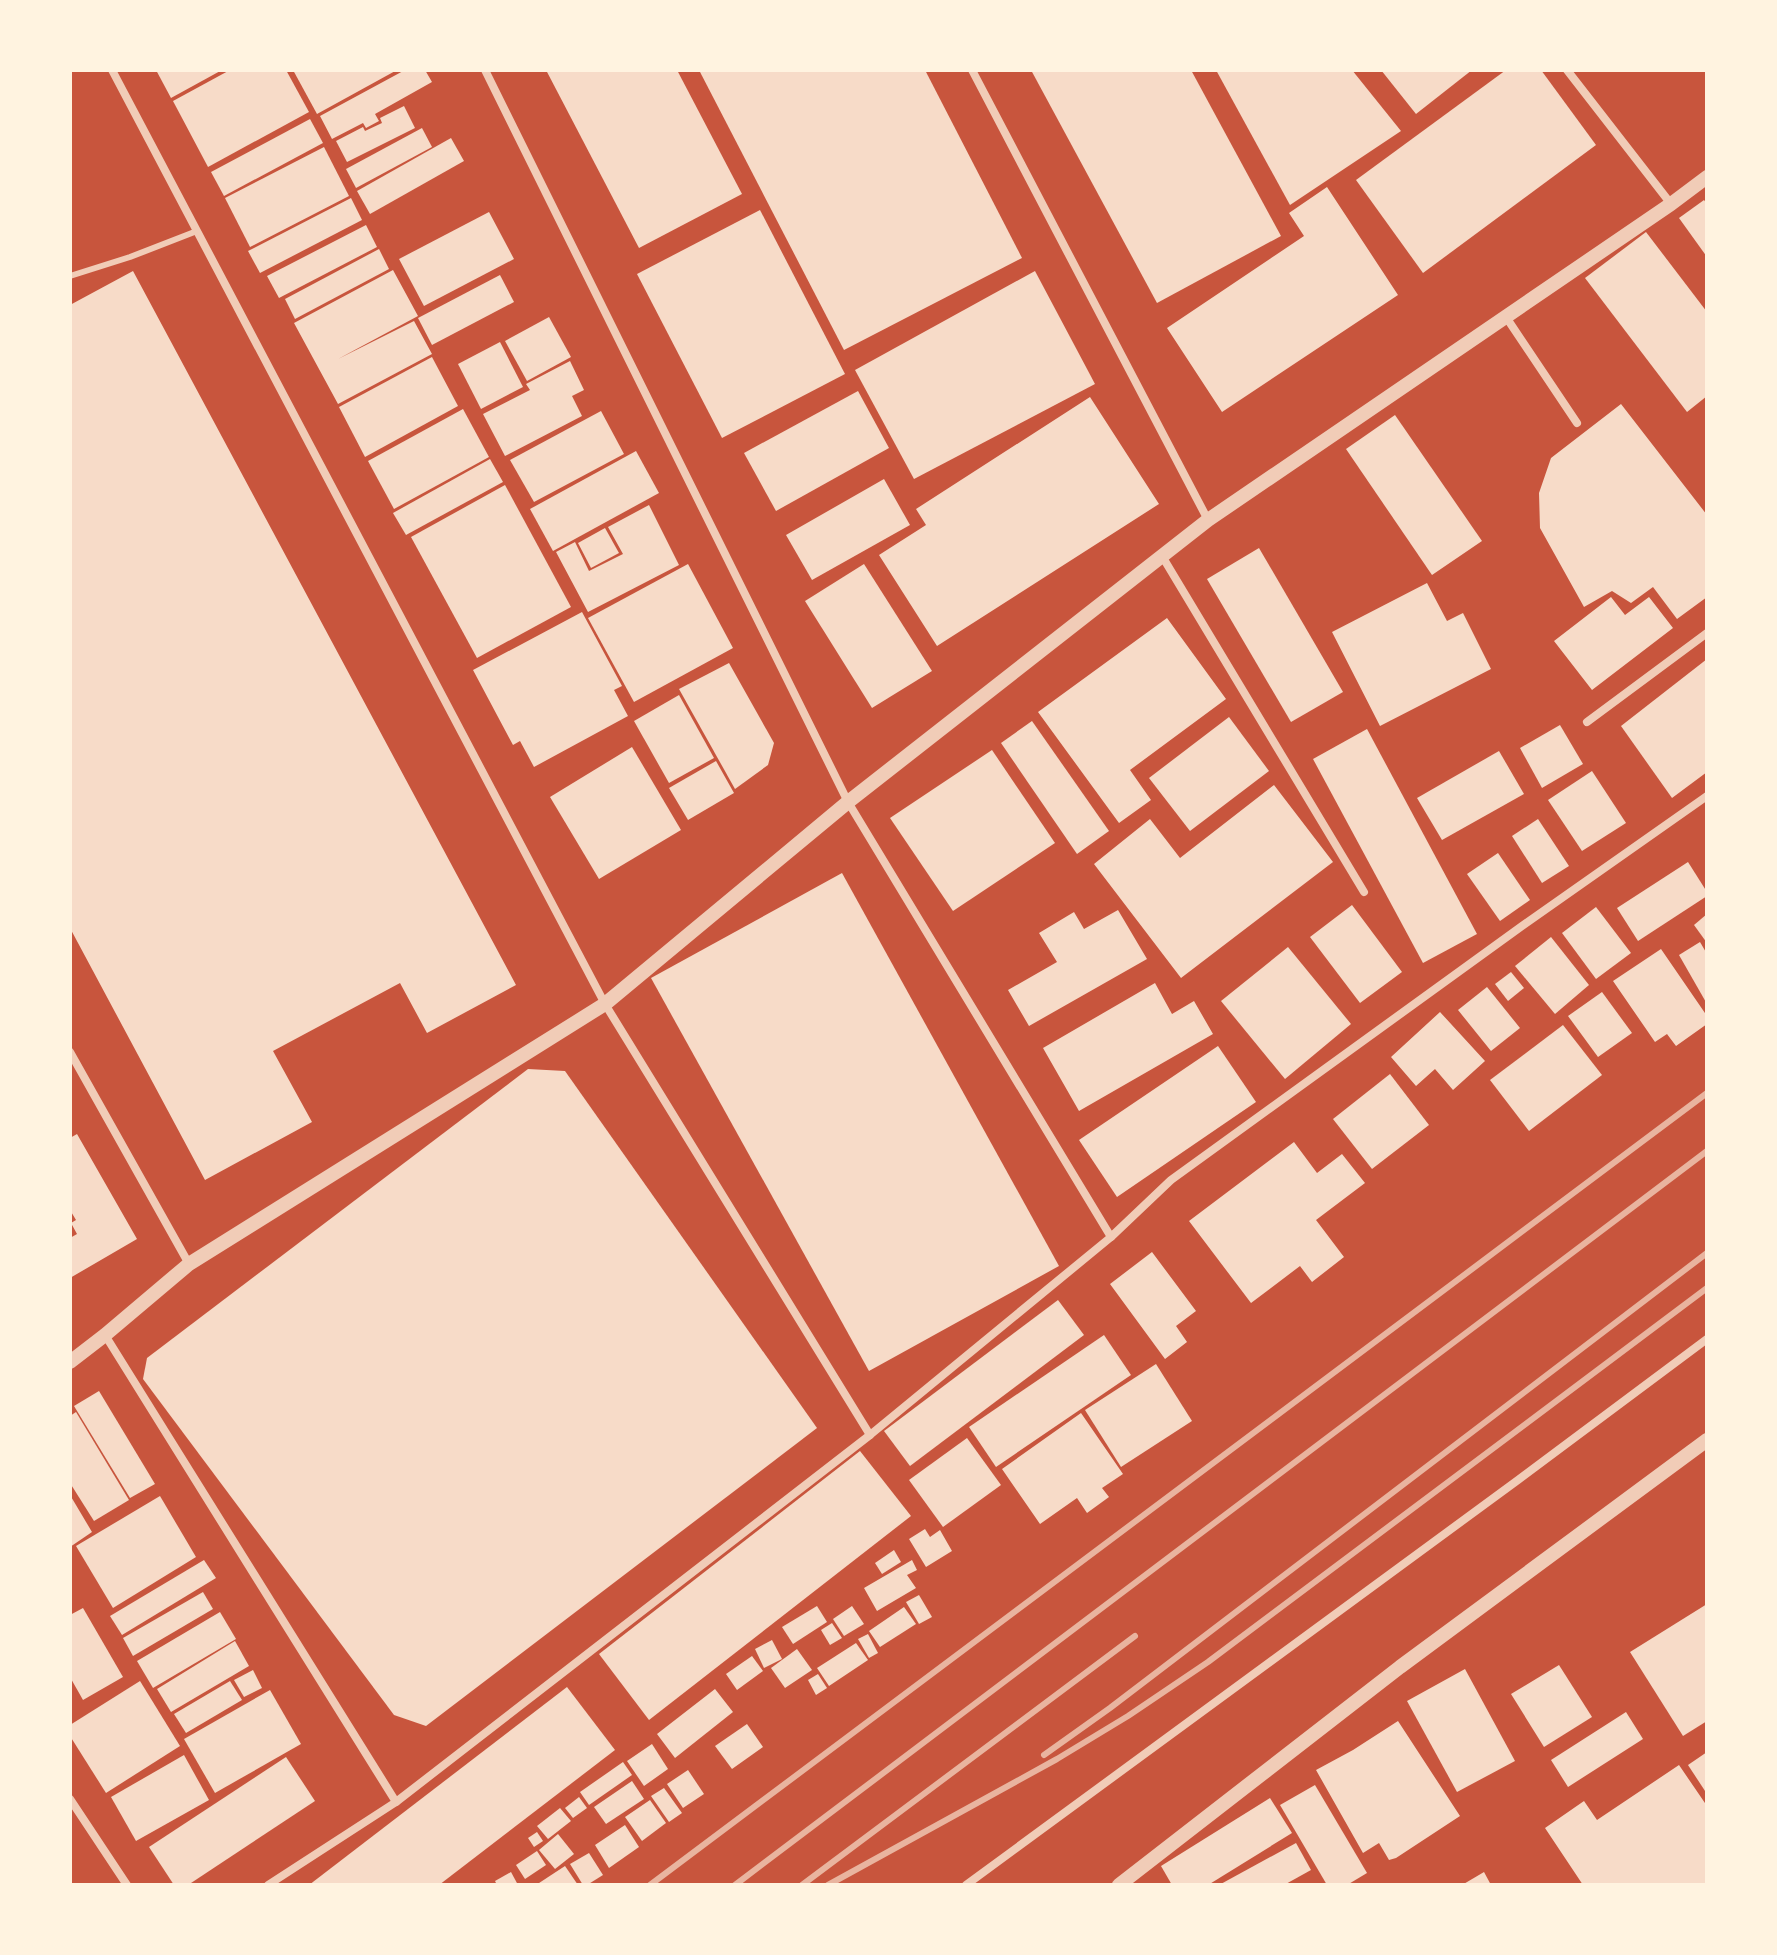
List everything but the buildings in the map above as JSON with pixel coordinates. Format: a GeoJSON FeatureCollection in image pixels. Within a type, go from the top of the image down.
{"type":"FeatureCollection","features":[{"type":"Feature","properties":{"kind":"street"},"geometry":{"type":"LineString","coordinates":[[112,70],[605,1004],[870,1435]]}},
{"type":"Feature","properties":{"kind":"street"},"geometry":{"type":"LineString","coordinates":[[485,70],[848,802],[1111,1237]]}},
{"type":"Feature","properties":{"kind":"street"},"geometry":{"type":"LineString","coordinates":[[972,70],[1208,520]]}},
{"type":"Feature","properties":{"kind":"street"},"geometry":{"type":"LineString","coordinates":[[1567,70],[1671,204]]}},
{"type":"Feature","properties":{"kind":"street"},"geometry":{"type":"LineString","coordinates":[[70,1362],[189,1264],[605,1004],[848,802],[1208,520],[1707,177]]}},
{"type":"Feature","properties":{"kind":"street"},"geometry":{"type":"LineString","coordinates":[[1506,317],[1577,423]]}},
{"type":"Feature","properties":{"kind":"street"},"geometry":{"type":"LineString","coordinates":[[1162,556],[1364,892]]}},
{"type":"Feature","properties":{"kind":"street"},"geometry":{"type":"LineString","coordinates":[[1587,722],[1707,633]]}},
{"type":"Feature","properties":{"kind":"street"},"geometry":{"type":"LineString","coordinates":[[268,1885],[396,1802],[870,1435],[1111,1237],[1171,1180],[1707,796]]}},
{"type":"Feature","properties":{"kind":"street"},"geometry":{"type":"LineString","coordinates":[[70,1052],[189,1264]]}},
{"type":"Feature","properties":{"kind":"street"},"geometry":{"type":"LineString","coordinates":[[105,1335],[396,1802]]}},
{"type":"Feature","properties":{"kind":"street"},"geometry":{"type":"LineString","coordinates":[[966,1885],[1707,1339]]}},
{"type":"Feature","properties":{"kind":"street"},"geometry":{"type":"LineString","coordinates":[[1127,1882],[1400,1667],[1707,1440]]}},
{"type":"Feature","properties":{"kind":"street"},"geometry":{"type":"LineString","coordinates":[[70,1799],[127,1885]]}},
{"type":"Feature","properties":{"kind":"lane"},"geometry":{"type":"LineString","coordinates":[[70,276],[197,231]]}},
{"type":"Feature","properties":{"kind":"railway"},"geometry":{"type":"LineString","coordinates":[[650,1885],[1707,1093]]}},
{"type":"Feature","properties":{"kind":"railway"},"geometry":{"type":"LineString","coordinates":[[735,1885],[1707,1151]]}},
{"type":"Feature","properties":{"kind":"railway"},"geometry":{"type":"LineString","coordinates":[[1044,1755],[1707,1253]]}},
{"type":"Feature","properties":{"kind":"railway"},"geometry":{"type":"LineString","coordinates":[[828,1885],[1057,1759],[1208,1662],[1707,1288]]}},
{"type":"Feature","properties":{"kind":"railway"},"geometry":{"type":"LineString","coordinates":[[802,1885],[1135,1636]]}}]}
